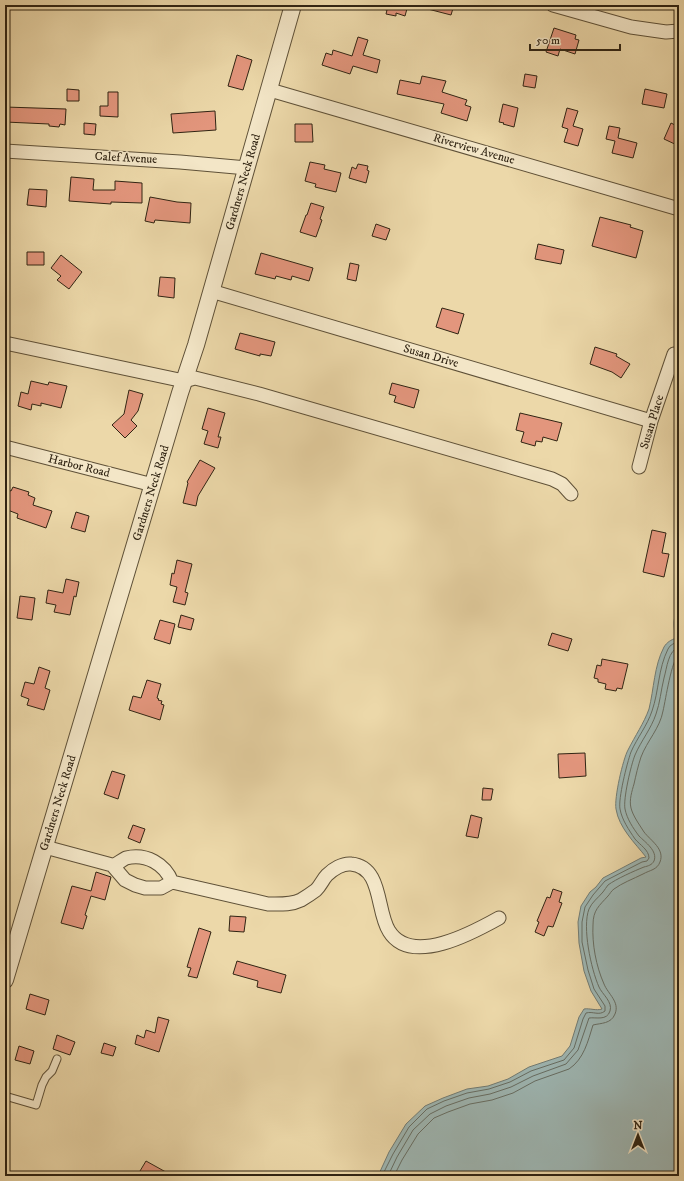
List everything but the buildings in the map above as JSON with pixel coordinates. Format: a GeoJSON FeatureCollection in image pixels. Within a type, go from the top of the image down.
{"type":"FeatureCollection","features":[{"type":"Feature","properties":{"kind":"street","name":"Gardners Neck Road"},"geometry":{"type":"LineString","coordinates":[[5,980],[211,292],[270,90],[293,5]]}},
{"type":"Feature","properties":{"kind":"street"},"geometry":{"type":"LineString","coordinates":[[553,5],[632,26],[666,32],[679,31]]}},
{"type":"Feature","properties":{"kind":"street","name":"Riverview Avenue"},"geometry":{"type":"LineString","coordinates":[[270,90],[679,209]]}},
{"type":"Feature","properties":{"kind":"street","name":"Calef Avenue"},"geometry":{"type":"LineString","coordinates":[[5,151],[180,162],[247,168]]}},
{"type":"Feature","properties":{"kind":"street","name":"Susan Drive"},"geometry":{"type":"LineString","coordinates":[[211,292],[651,422]]}},
{"type":"Feature","properties":{"kind":"street"},"geometry":{"type":"LineString","coordinates":[[5,343],[184,381],[194,378],[259,394],[552,479],[562,484],[571,494]]}},
{"type":"Feature","properties":{"kind":"street","name":"Susan Place"},"geometry":{"type":"LineString","coordinates":[[639,467],[651,422],[674,354]]}},
{"type":"Feature","properties":{"kind":"street","name":"Harbor Road"},"geometry":{"type":"LineString","coordinates":[[5,447],[153,485]]}},
{"type":"Feature","properties":{"kind":"street"},"geometry":{"type":"LineString","coordinates":[[45,847],[112,865],[125,880],[145,888],[161,888],[172,882],[268,904],[293,903],[302,899],[316,890],[328,875],[336,868],[346,864],[353,864],[368,872],[374,881],[382,915],[390,933],[398,941],[410,946],[420,947],[437,945],[476,931],[499,918]]}},
{"type":"Feature","properties":{"kind":"street"},"geometry":{"type":"LineString","coordinates":[[113,866],[126,858],[139,857],[150,860],[163,868],[169,875],[172,882]]}},
{"type":"Feature","properties":{"kind":"lane"},"geometry":{"type":"LineString","coordinates":[[5,1096],[36,1105],[42,1085],[46,1077],[52,1071],[57,1059]]}},
{"type":"Feature","properties":{"kind":"water"},"geometry":{"type":"Polygon","coordinates":[[[679,605],[679,1176],[378,1176],[389,1152],[406,1124],[425,1106],[467,1089],[488,1086],[508,1079],[529,1067],[562,1056],[570,1046],[579,1017],[584,1009],[602,1009],[591,991],[584,971],[579,943],[578,922],[581,906],[590,892],[603,878],[641,858],[646,857],[620,823],[616,809],[616,796],[626,755],[649,709],[656,670],[661,654],[666,644],[676,638],[674,622],[679,605]]]}}]}
